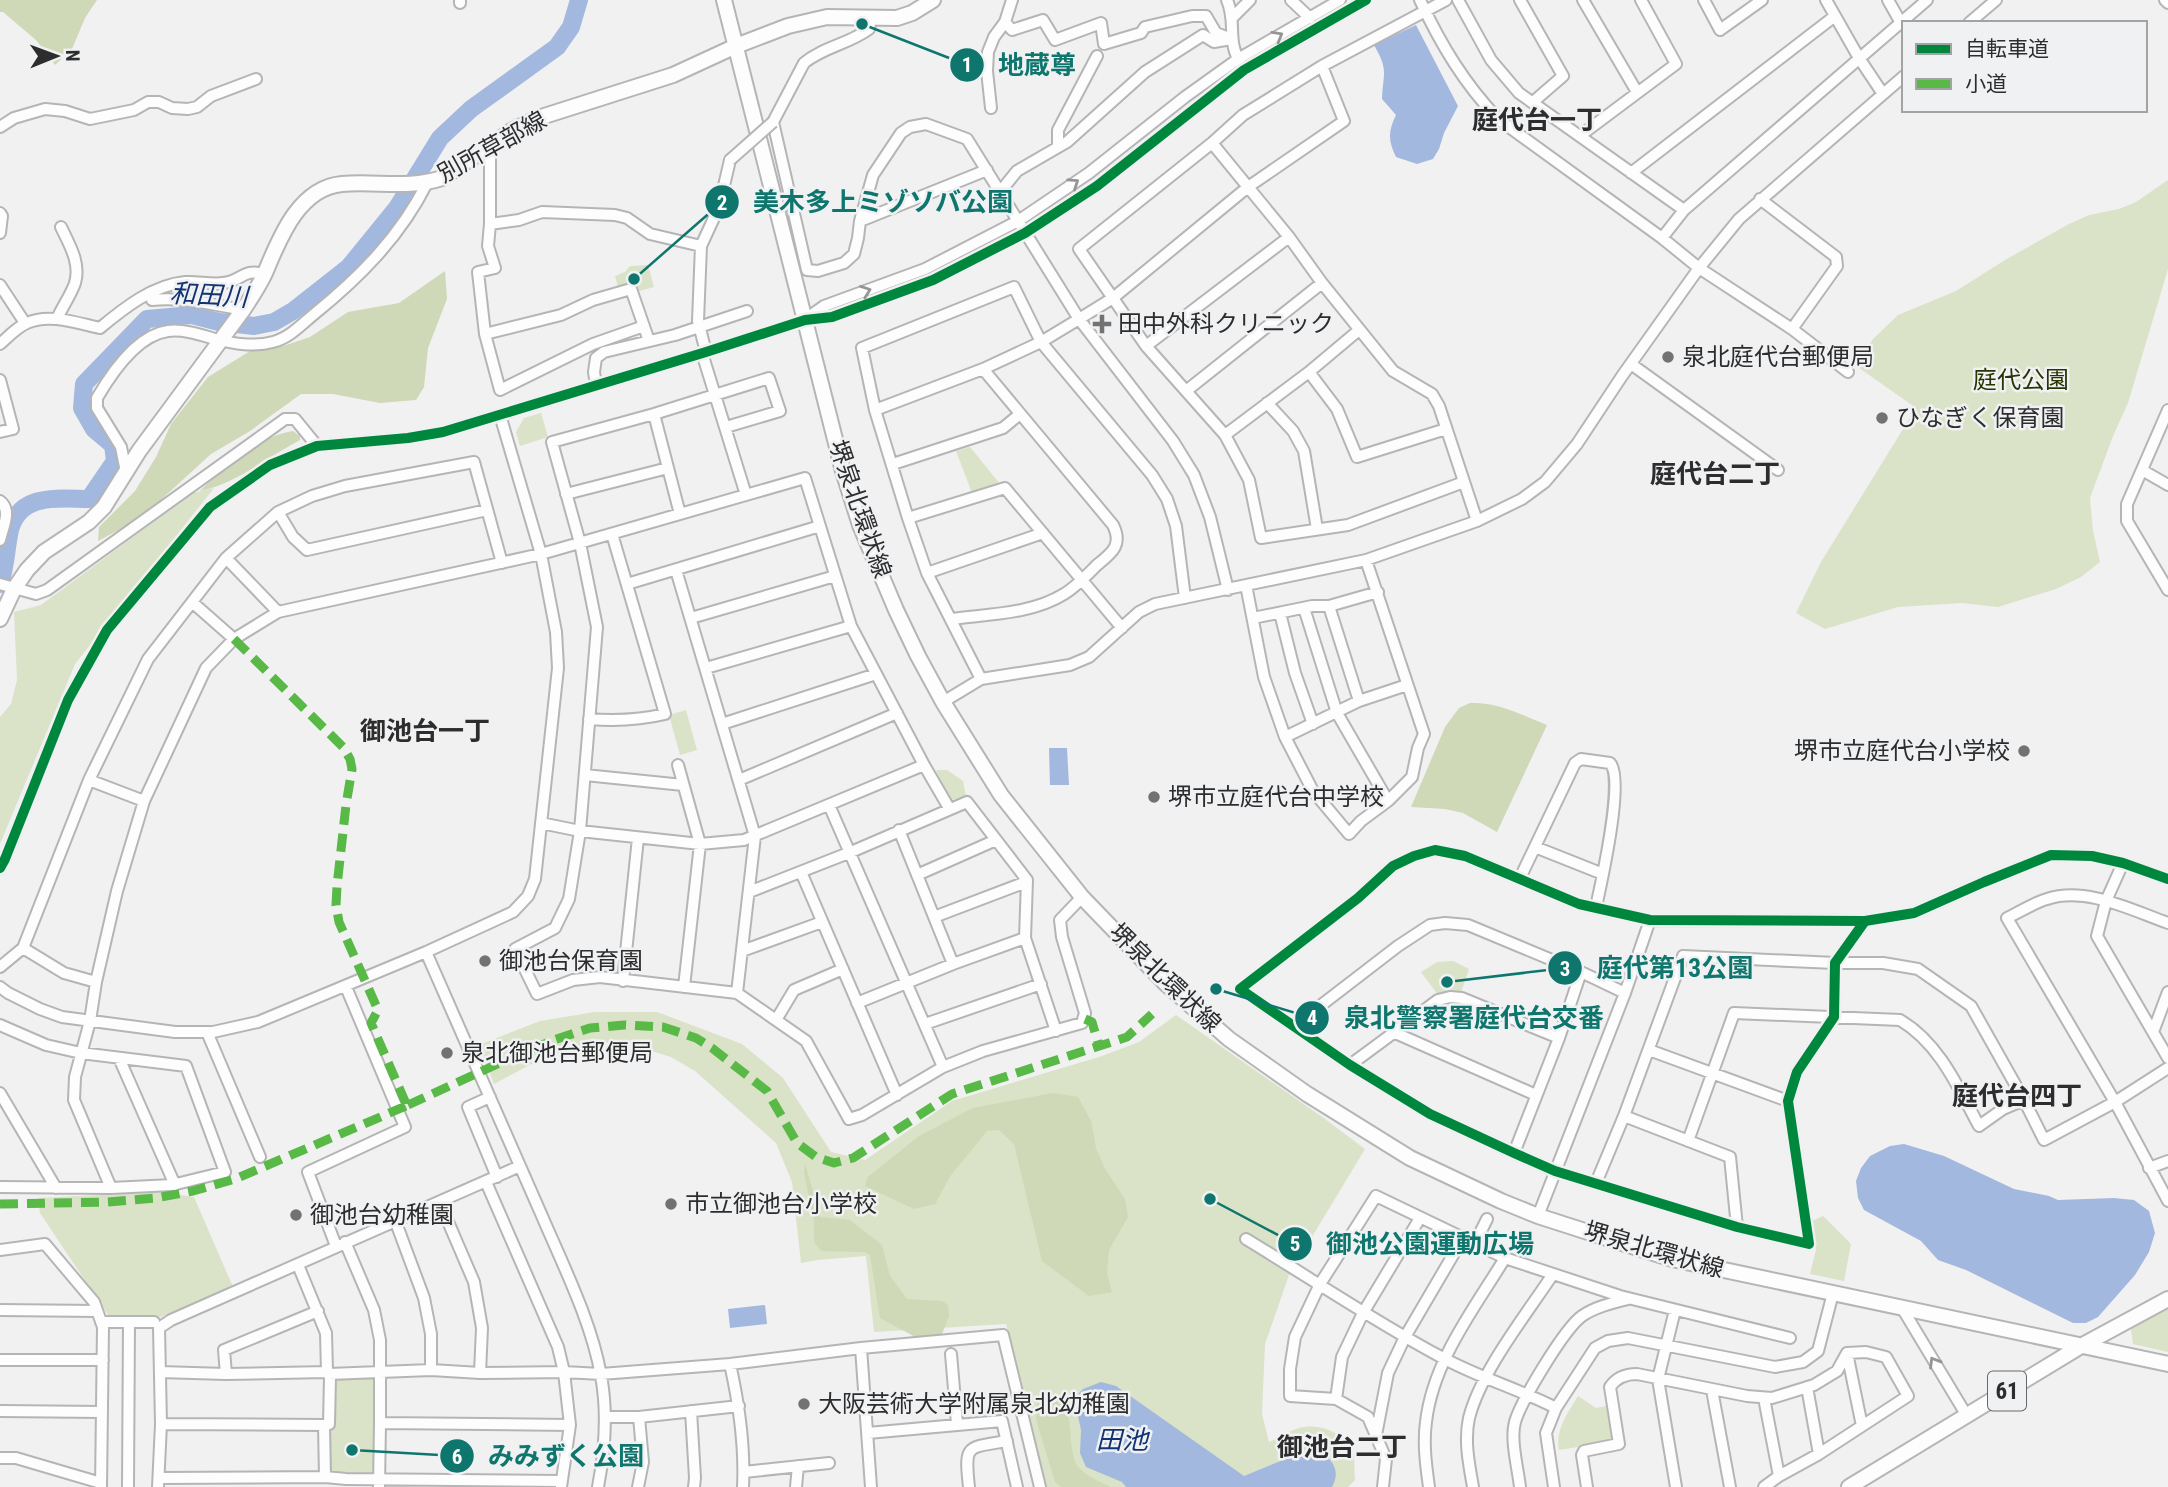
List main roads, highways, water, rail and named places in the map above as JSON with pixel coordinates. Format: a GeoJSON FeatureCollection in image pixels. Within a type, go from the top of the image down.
{"type":"FeatureCollection","features":[{"type":"Feature","properties":{"kind":"main road","name":"堺泉北環状線"},"geometry":{"type":"LineString","coordinates":[[724,0],[843,471],[860,525],[896,610],[943,702],[1001,795],[1082,897],[1165,983],[1221,1032],[1307,1094],[1410,1158],[1538,1216],[1672,1259],[2168,1364]]}},
{"type":"Feature","properties":{"kind":"main road","name":"別所草部線"},"geometry":{"type":"LineString","coordinates":[[0,619],[7,586],[44,552],[89,522],[104,507],[126,472],[242,312],[264,274],[289,220],[321,191],[339,184],[394,185],[424,183],[442,178],[490,145],[538,118],[673,75],[736,46],[808,20],[827,17],[905,16],[933,0]]}},
{"type":"Feature","properties":{"kind":"main road","name":"61"},"geometry":{"type":"LineString","coordinates":[[1849,1487],[2081,1346],[2168,1299]]}},
{"type":"Feature","properties":{"kind":"water"},"geometry":{"type":"Polygon","coordinates":[[[1416,25],[1458,106],[1433,159],[1417,164],[1396,157],[1393,151],[1390,136],[1396,115],[1382,99],[1383,66],[1374,45],[1416,25]]]}},
{"type":"Feature","properties":{"kind":"water"},"geometry":{"type":"Polygon","coordinates":[[[1049,748],[1067,748],[1069,785],[1050,785],[1049,748]]]}},
{"type":"Feature","properties":{"kind":"water"},"geometry":{"type":"Polygon","coordinates":[[[1904,1144],[1944,1156],[2014,1189],[2058,1200],[2134,1200],[2149,1211],[2155,1233],[2149,1252],[2135,1275],[2098,1317],[2086,1323],[2073,1323],[1966,1270],[1938,1260],[1921,1241],[1864,1210],[1858,1198],[1856,1181],[1861,1168],[1870,1156],[1890,1146],[1904,1144]]]}},
{"type":"Feature","properties":{"kind":"water"},"geometry":{"type":"Polygon","coordinates":[[[765,1305],[767,1324],[730,1328],[728,1309],[765,1305]]]}},
{"type":"Feature","properties":{"kind":"water","name":"田池"},"geometry":{"type":"Polygon","coordinates":[[[1101,1382],[1116,1386],[1244,1476],[1305,1451],[1320,1450],[1329,1458],[1336,1471],[1335,1481],[1332,1487],[1126,1487],[1122,1482],[1086,1467],[1080,1453],[1081,1430],[1074,1398],[1083,1389],[1101,1382]]]}},
{"type":"Feature","properties":{"kind":"waterway","name":"和田川"},"geometry":{"type":"LineString","coordinates":[[0,584],[10,530],[22,509],[42,500],[89,499],[115,461],[113,445],[94,429],[82,408],[84,384],[147,319],[192,315],[219,322],[254,326],[274,322],[293,311],[349,267],[397,208],[440,138],[471,109],[557,47],[571,27],[579,0]]}},
{"type":"Feature","properties":{"kind":"place","name":"地蔵尊"},"geometry":{"type":"Point","coordinates":[862,24]}},
{"type":"Feature","properties":{"kind":"place","name":"美木多上ミゾソバ公園"},"geometry":{"type":"Point","coordinates":[634,279]}},
{"type":"Feature","properties":{"kind":"place","name":"田中外科クリニック"},"geometry":{"type":"Point","coordinates":[1102,324]}},
{"type":"Feature","properties":{"kind":"place","name":"泉北庭代台郵便局"},"geometry":{"type":"Point","coordinates":[1668,357]}},
{"type":"Feature","properties":{"kind":"place","name":"ひなぎく保育園"},"geometry":{"type":"Point","coordinates":[1882,418]}},
{"type":"Feature","properties":{"kind":"place","name":"堺市立庭代台小学校"},"geometry":{"type":"Point","coordinates":[2024,751]}},
{"type":"Feature","properties":{"kind":"place","name":"堺市立庭代台中学校"},"geometry":{"type":"Point","coordinates":[1154,797]}},
{"type":"Feature","properties":{"kind":"place","name":"御池台保育園"},"geometry":{"type":"Point","coordinates":[485,961]}},
{"type":"Feature","properties":{"kind":"place","name":"庭代第13公園"},"geometry":{"type":"Point","coordinates":[1447,982]}},
{"type":"Feature","properties":{"kind":"place","name":"泉北警察署庭代台交番"},"geometry":{"type":"Point","coordinates":[1216,989]}},
{"type":"Feature","properties":{"kind":"place","name":"泉北御池台郵便局"},"geometry":{"type":"Point","coordinates":[447,1053]}},
{"type":"Feature","properties":{"kind":"place","name":"御池公園運動広場"},"geometry":{"type":"Point","coordinates":[1210,1199]}},
{"type":"Feature","properties":{"kind":"place","name":"市立御池台小学校"},"geometry":{"type":"Point","coordinates":[671,1204]}},
{"type":"Feature","properties":{"kind":"place","name":"御池台幼稚園"},"geometry":{"type":"Point","coordinates":[296,1215]}},
{"type":"Feature","properties":{"kind":"place","name":"大阪芸術大学附属泉北幼稚園"},"geometry":{"type":"Point","coordinates":[804,1404]}},
{"type":"Feature","properties":{"kind":"place","name":"みみずく公園"},"geometry":{"type":"Point","coordinates":[352,1450]}},
{"type":"Feature","properties":{"kind":"district","name":"庭代台一丁"},"geometry":{"type":"Point","coordinates":[1537,120]}},
{"type":"Feature","properties":{"kind":"district","name":"庭代台二丁"},"geometry":{"type":"Point","coordinates":[1715,474]}},
{"type":"Feature","properties":{"kind":"district","name":"御池台一丁"},"geometry":{"type":"Point","coordinates":[425,731]}},
{"type":"Feature","properties":{"kind":"district","name":"庭代台四丁"},"geometry":{"type":"Point","coordinates":[2017,1096]}},
{"type":"Feature","properties":{"kind":"district","name":"御池台二丁"},"geometry":{"type":"Point","coordinates":[1342,1447]}},
{"type":"Feature","properties":{"kind":"park label","name":"庭代公園"},"geometry":{"type":"Point","coordinates":[2021,380]}}]}
